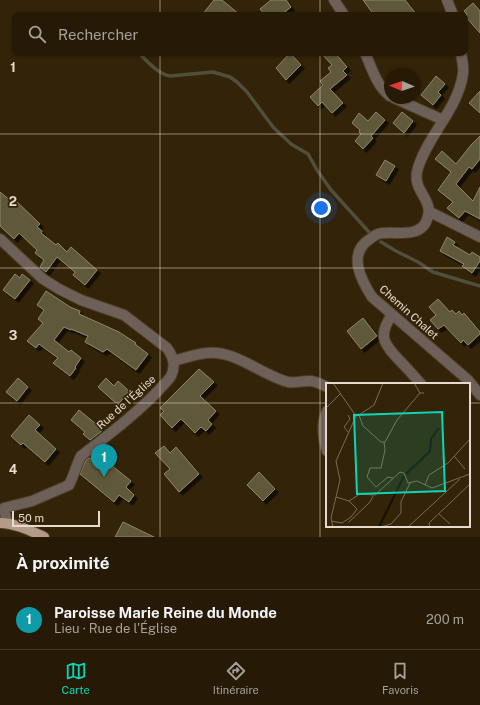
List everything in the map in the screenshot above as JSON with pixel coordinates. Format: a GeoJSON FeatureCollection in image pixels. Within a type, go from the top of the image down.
{"type":"FeatureCollection","features":[{"type":"Feature","properties":{"kind":"main road"},"geometry":{"type":"LineString","coordinates":[[4,523],[28,530],[44,537]]}},
{"type":"Feature","properties":{"kind":"street"},"geometry":{"type":"LineString","coordinates":[[334,0],[342,12]]}},
{"type":"Feature","properties":{"kind":"street"},"geometry":{"type":"LineString","coordinates":[[447,0],[452,12]]}},
{"type":"Feature","properties":{"kind":"street"},"geometry":{"type":"LineString","coordinates":[[366,56],[377,80],[384,91]]}},
{"type":"Feature","properties":{"kind":"street"},"geometry":{"type":"LineString","coordinates":[[462,56],[463,75],[455,98],[424,154],[418,169],[418,186],[429,206],[430,212],[480,237]]}},
{"type":"Feature","properties":{"kind":"street"},"geometry":{"type":"LineString","coordinates":[[407,104],[443,120]]}},
{"type":"Feature","properties":{"kind":"street","name":"Chemin Chalet"},"geometry":{"type":"LineString","coordinates":[[430,212],[426,223],[417,230],[407,233],[378,234],[364,243],[359,253],[358,267],[363,282],[372,298],[468,380],[480,395]]}},
{"type":"Feature","properties":{"kind":"street"},"geometry":{"type":"LineString","coordinates":[[0,240],[43,279],[59,289],[81,300],[124,315],[167,348],[172,354],[174,361],[207,353],[218,353],[283,380],[296,383],[309,381],[326,386]]}},
{"type":"Feature","properties":{"kind":"street"},"geometry":{"type":"LineString","coordinates":[[392,315],[386,323],[384,330],[386,346],[420,383]]}},
{"type":"Feature","properties":{"kind":"street","name":"Rue de l'Église"},"geometry":{"type":"LineString","coordinates":[[4,523],[2,504],[32,501],[69,485],[74,476],[75,466],[81,456],[145,405],[171,377],[174,361]]}},
{"type":"Feature","properties":{"kind":"street"},"geometry":{"type":"LineString","coordinates":[[326,417],[324,426],[324,440],[326,447]]}},
{"type":"Feature","properties":{"kind":"building"},"geometry":{"type":"Polygon","coordinates":[[[214,0],[222,0],[236,12],[204,12],[214,0]]]}},
{"type":"Feature","properties":{"kind":"building"},"geometry":{"type":"Polygon","coordinates":[[[271,0],[286,0],[291,7],[285,12],[262,12],[260,9],[271,0]]]}},
{"type":"Feature","properties":{"kind":"building"},"geometry":{"type":"Polygon","coordinates":[[[363,0],[405,0],[415,12],[372,12],[363,0]]]}},
{"type":"Feature","properties":{"kind":"building"},"geometry":{"type":"Polygon","coordinates":[[[473,3],[480,11],[480,33],[468,19],[468,12],[464,11],[473,3]]]}},
{"type":"Feature","properties":{"kind":"building"},"geometry":{"type":"Polygon","coordinates":[[[287,56],[293,56],[301,65],[286,80],[276,68],[287,56]]]}},
{"type":"Feature","properties":{"kind":"building"},"geometry":{"type":"Polygon","coordinates":[[[324,56],[338,56],[347,67],[343,71],[347,75],[330,89],[343,103],[332,113],[322,102],[318,106],[310,97],[323,85],[320,81],[331,72],[328,68],[332,65],[324,56]]]}},
{"type":"Feature","properties":{"kind":"building"},"geometry":{"type":"Polygon","coordinates":[[[436,76],[445,84],[438,92],[441,95],[433,105],[421,95],[436,76]]]}},
{"type":"Feature","properties":{"kind":"building"},"geometry":{"type":"Polygon","coordinates":[[[480,91],[480,113],[469,103],[480,91]]]}},
{"type":"Feature","properties":{"kind":"building"},"geometry":{"type":"Polygon","coordinates":[[[376,112],[385,120],[371,136],[373,138],[363,149],[355,141],[361,134],[359,132],[360,130],[352,123],[359,113],[368,121],[376,112]]]}},
{"type":"Feature","properties":{"kind":"building"},"geometry":{"type":"Polygon","coordinates":[[[402,112],[413,121],[404,133],[393,123],[402,112]]]}},
{"type":"Feature","properties":{"kind":"building"},"geometry":{"type":"Polygon","coordinates":[[[480,136],[480,159],[472,169],[469,167],[456,184],[473,201],[480,187],[480,219],[465,211],[459,218],[447,208],[453,202],[438,190],[451,172],[435,159],[442,151],[456,164],[480,136]]]}},
{"type":"Feature","properties":{"kind":"building"},"geometry":{"type":"Polygon","coordinates":[[[385,160],[395,166],[386,181],[376,175],[385,160]]]}},
{"type":"Feature","properties":{"kind":"building"},"geometry":{"type":"Polygon","coordinates":[[[0,192],[11,201],[14,199],[40,224],[37,227],[42,231],[41,233],[56,245],[58,243],[67,252],[71,247],[97,270],[85,285],[73,275],[75,272],[57,257],[46,272],[40,267],[44,260],[35,253],[37,250],[19,233],[14,239],[0,226],[0,192]]]}},
{"type":"Feature","properties":{"kind":"building"},"geometry":{"type":"Polygon","coordinates":[[[447,237],[455,242],[453,245],[470,255],[472,252],[480,257],[480,261],[472,273],[462,266],[464,264],[440,251],[447,237]]]}},
{"type":"Feature","properties":{"kind":"building"},"geometry":{"type":"Polygon","coordinates":[[[15,274],[20,278],[22,274],[30,280],[15,299],[3,290],[15,274]]]}},
{"type":"Feature","properties":{"kind":"building"},"geometry":{"type":"Polygon","coordinates":[[[46,291],[70,307],[80,311],[79,314],[119,332],[136,343],[135,344],[148,354],[136,370],[107,349],[103,352],[85,342],[88,336],[64,327],[54,340],[69,352],[71,350],[81,358],[70,376],[53,363],[58,358],[39,344],[36,348],[27,341],[43,323],[38,319],[44,310],[37,305],[46,291]]]}},
{"type":"Feature","properties":{"kind":"building"},"geometry":{"type":"Polygon","coordinates":[[[438,299],[450,312],[452,310],[456,314],[459,311],[462,315],[464,313],[480,332],[480,334],[468,345],[463,340],[461,343],[444,325],[438,329],[430,320],[436,315],[429,307],[438,299]]]}},
{"type":"Feature","properties":{"kind":"building"},"geometry":{"type":"Polygon","coordinates":[[[363,318],[377,336],[361,349],[347,331],[363,318]]]}},
{"type":"Feature","properties":{"kind":"building"},"geometry":{"type":"Polygon","coordinates":[[[199,369],[214,382],[200,396],[216,411],[208,420],[212,424],[206,431],[201,427],[195,433],[181,419],[172,428],[160,415],[164,411],[160,408],[199,369]]]}},
{"type":"Feature","properties":{"kind":"building"},"geometry":{"type":"Polygon","coordinates":[[[18,378],[28,387],[17,401],[6,392],[18,378]]]}},
{"type":"Feature","properties":{"kind":"building"},"geometry":{"type":"Polygon","coordinates":[[[106,378],[114,386],[118,381],[129,391],[118,405],[98,387],[106,378]]]}},
{"type":"Feature","properties":{"kind":"building"},"geometry":{"type":"Polygon","coordinates":[[[79,410],[103,430],[90,440],[83,434],[85,432],[71,420],[79,410]]]}},
{"type":"Feature","properties":{"kind":"building"},"geometry":{"type":"Polygon","coordinates":[[[29,415],[40,425],[35,430],[56,449],[45,462],[23,443],[21,445],[11,436],[29,415]]]}},
{"type":"Feature","properties":{"kind":"building"},"geometry":{"type":"Polygon","coordinates":[[[164,446],[170,453],[176,447],[199,474],[179,492],[164,474],[170,469],[155,453],[164,446]]]}},
{"type":"Feature","properties":{"kind":"building"},"geometry":{"type":"Polygon","coordinates":[[[101,457],[131,481],[126,487],[134,495],[129,502],[119,495],[114,502],[80,474],[86,460],[101,457]]]}},
{"type":"Feature","properties":{"kind":"building"},"geometry":{"type":"Polygon","coordinates":[[[259,472],[275,489],[263,501],[247,485],[259,472]]]}},
{"type":"Feature","properties":{"kind":"building"},"geometry":{"type":"Polygon","coordinates":[[[123,522],[154,537],[115,537],[123,522]]]}},
{"type":"Feature","properties":{"kind":"waterway"},"geometry":{"type":"LineString","coordinates":[[142,56],[157,70],[165,75],[170,76],[213,72],[230,77],[237,82],[247,92],[273,127],[291,144],[308,154],[331,190],[369,232]]}},
{"type":"Feature","properties":{"kind":"waterway"},"geometry":{"type":"LineString","coordinates":[[381,242],[433,272],[480,286]]}},
{"type":"Feature","properties":{"kind":"place","name":"Paroisse Marie Reine du Monde"},"geometry":{"type":"Point","coordinates":[104,477]}}]}
